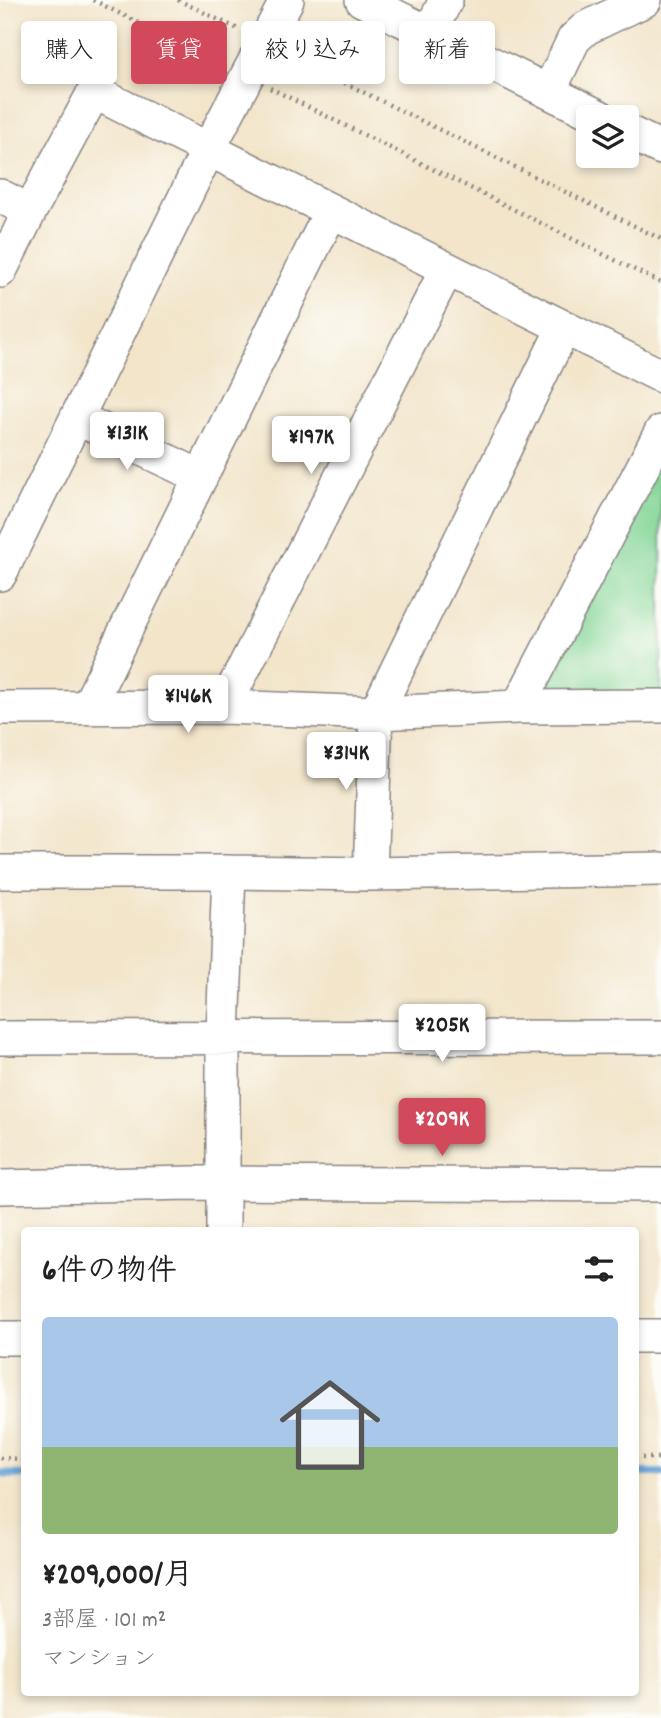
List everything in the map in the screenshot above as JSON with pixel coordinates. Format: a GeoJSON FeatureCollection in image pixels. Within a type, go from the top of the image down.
{"type":"FeatureCollection","features":[{"type":"Feature","properties":{"kind":"street"},"geometry":{"type":"LineString","coordinates":[[275,21],[286,0]]}},
{"type":"Feature","properties":{"kind":"street"},"geometry":{"type":"LineString","coordinates":[[362,0],[403,21]]}},
{"type":"Feature","properties":{"kind":"street"},"geometry":{"type":"LineString","coordinates":[[436,21],[446,0]]}},
{"type":"Feature","properties":{"kind":"street"},"geometry":{"type":"LineString","coordinates":[[549,92],[574,39],[586,28],[645,0]]}},
{"type":"Feature","properties":{"kind":"street"},"geometry":{"type":"LineString","coordinates":[[495,66],[576,105]]}},
{"type":"Feature","properties":{"kind":"street"},"geometry":{"type":"LineString","coordinates":[[2,565],[243,84]]}},
{"type":"Feature","properties":{"kind":"street"},"geometry":{"type":"LineString","coordinates":[[0,271],[94,92],[661,376]]}},
{"type":"Feature","properties":{"kind":"street"},"geometry":{"type":"LineString","coordinates":[[639,137],[661,148]]}},
{"type":"Feature","properties":{"kind":"street"},"geometry":{"type":"LineString","coordinates":[[0,196],[30,211]]}},
{"type":"Feature","properties":{"kind":"street"},"geometry":{"type":"LineString","coordinates":[[88,708],[331,211]]}},
{"type":"Feature","properties":{"kind":"street"},"geometry":{"type":"LineString","coordinates":[[224,708],[447,269]]}},
{"type":"Feature","properties":{"kind":"street"},"geometry":{"type":"LineString","coordinates":[[370,874],[376,713],[564,327]]}},
{"type":"Feature","properties":{"kind":"street"},"geometry":{"type":"LineString","coordinates":[[77,418],[201,477]]}},
{"type":"Feature","properties":{"kind":"street"},"geometry":{"type":"LineString","coordinates":[[518,707],[661,432]]}},
{"type":"Feature","properties":{"kind":"street"},"geometry":{"type":"LineString","coordinates":[[0,708],[224,708],[376,713],[518,707],[661,706]]}},
{"type":"Feature","properties":{"kind":"street"},"geometry":{"type":"LineString","coordinates":[[0,872],[370,874],[661,869]]}},
{"type":"Feature","properties":{"kind":"street"},"geometry":{"type":"LineString","coordinates":[[223,1227],[223,1036],[229,872]]}},
{"type":"Feature","properties":{"kind":"street"},"geometry":{"type":"LineString","coordinates":[[0,1038],[661,1037]]}},
{"type":"Feature","properties":{"kind":"street"},"geometry":{"type":"LineString","coordinates":[[0,1187],[223,1184],[661,1185]]}},
{"type":"Feature","properties":{"kind":"street"},"geometry":{"type":"LineString","coordinates":[[639,1336],[661,1336]]}},
{"type":"Feature","properties":{"kind":"street"},"geometry":{"type":"LineString","coordinates":[[0,1338],[21,1338]]}},
{"type":"Feature","properties":{"kind":"path"},"geometry":{"type":"LineString","coordinates":[[93,0],[241,74]]}},
{"type":"Feature","properties":{"kind":"path"},"geometry":{"type":"LineString","coordinates":[[178,0],[241,32]]}},
{"type":"Feature","properties":{"kind":"path"},"geometry":{"type":"LineString","coordinates":[[261,84],[661,283]]}},
{"type":"Feature","properties":{"kind":"path"},"geometry":{"type":"LineString","coordinates":[[347,84],[661,239]]}},
{"type":"Feature","properties":{"kind":"path"},"geometry":{"type":"LineString","coordinates":[[0,1458],[21,1459]]}},
{"type":"Feature","properties":{"kind":"path"},"geometry":{"type":"LineString","coordinates":[[639,1458],[661,1458]]}},
{"type":"Feature","properties":{"kind":"green space"},"geometry":{"type":"Polygon","coordinates":[[[661,450],[661,698],[531,701],[661,450]]]}},
{"type":"Feature","properties":{"kind":"waterway"},"geometry":{"type":"LineString","coordinates":[[639,1473],[661,1473]]}},
{"type":"Feature","properties":{"kind":"waterway"},"geometry":{"type":"LineString","coordinates":[[0,1474],[21,1475]]}}]}
